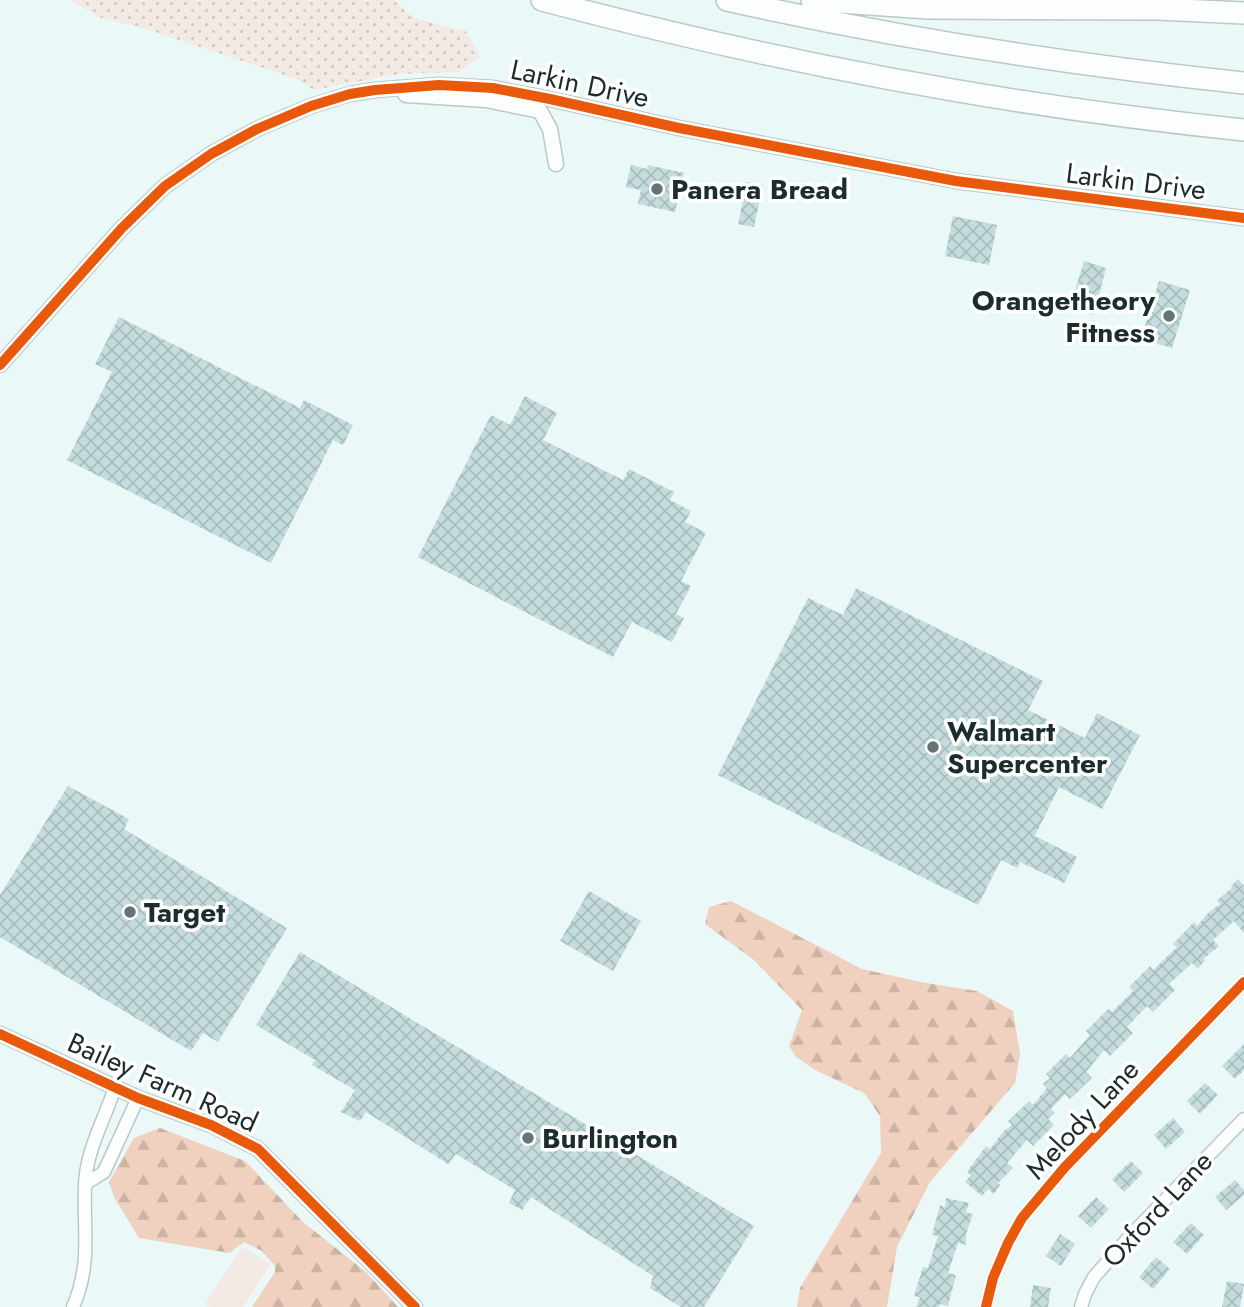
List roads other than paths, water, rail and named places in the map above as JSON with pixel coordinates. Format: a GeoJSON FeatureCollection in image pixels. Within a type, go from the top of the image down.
{"type":"FeatureCollection","features":[{"type":"Feature","properties":{"kind":"highway"},"geometry":{"type":"LineString","coordinates":[[542,0],[695,38],[925,85],[1082,110],[1244,130]]}},
{"type":"Feature","properties":{"kind":"highway"},"geometry":{"type":"LineString","coordinates":[[727,0],[868,29],[1003,51],[1244,83]]}},
{"type":"Feature","properties":{"kind":"highway"},"geometry":{"type":"LineString","coordinates":[[812,0],[951,9],[1158,9],[1244,13]]}},
{"type":"Feature","properties":{"kind":"highway"},"geometry":{"type":"LineString","coordinates":[[1082,110],[1191,135],[1244,143]]}},
{"type":"Feature","properties":{"kind":"street","name":"Larkin Drive"},"geometry":{"type":"LineString","coordinates":[[0,365],[122,228],[165,186],[211,154],[257,129],[312,106],[350,94],[450,85],[493,88],[679,128],[956,181],[1244,218]]}},
{"type":"Feature","properties":{"kind":"street"},"geometry":{"type":"LineString","coordinates":[[401,88],[406,95],[485,100],[540,111],[550,129],[556,164]]}},
{"type":"Feature","properties":{"kind":"street","name":"Melody Lane"},"geometry":{"type":"LineString","coordinates":[[986,1307],[993,1279],[1022,1218],[1065,1167],[1244,982]]}},
{"type":"Feature","properties":{"kind":"street","name":"Bailey Farm Road"},"geometry":{"type":"LineString","coordinates":[[0,1034],[138,1098],[211,1125],[258,1149],[415,1307]]}},
{"type":"Feature","properties":{"kind":"street"},"geometry":{"type":"LineString","coordinates":[[73,1307],[79,1292],[87,1247],[85,1184],[89,1156],[115,1087]]}},
{"type":"Feature","properties":{"kind":"street"},"geometry":{"type":"LineString","coordinates":[[85,1184],[104,1172],[138,1098]]}},
{"type":"Feature","properties":{"kind":"street","name":"Oxford Lane"},"geometry":{"type":"LineString","coordinates":[[1082,1307],[1094,1277],[1244,1118]]}},
{"type":"Feature","properties":{"kind":"place","name":"Panera Bread"},"geometry":{"type":"Point","coordinates":[657,189]}},
{"type":"Feature","properties":{"kind":"place","name":"Orangetheory Fitness"},"geometry":{"type":"Point","coordinates":[1169,316]}},
{"type":"Feature","properties":{"kind":"place","name":"Walmart Supercenter"},"geometry":{"type":"Point","coordinates":[933,747]}},
{"type":"Feature","properties":{"kind":"place","name":"Target"},"geometry":{"type":"Point","coordinates":[130,912]}},
{"type":"Feature","properties":{"kind":"place","name":"Burlington"},"geometry":{"type":"Point","coordinates":[528,1138]}}]}
